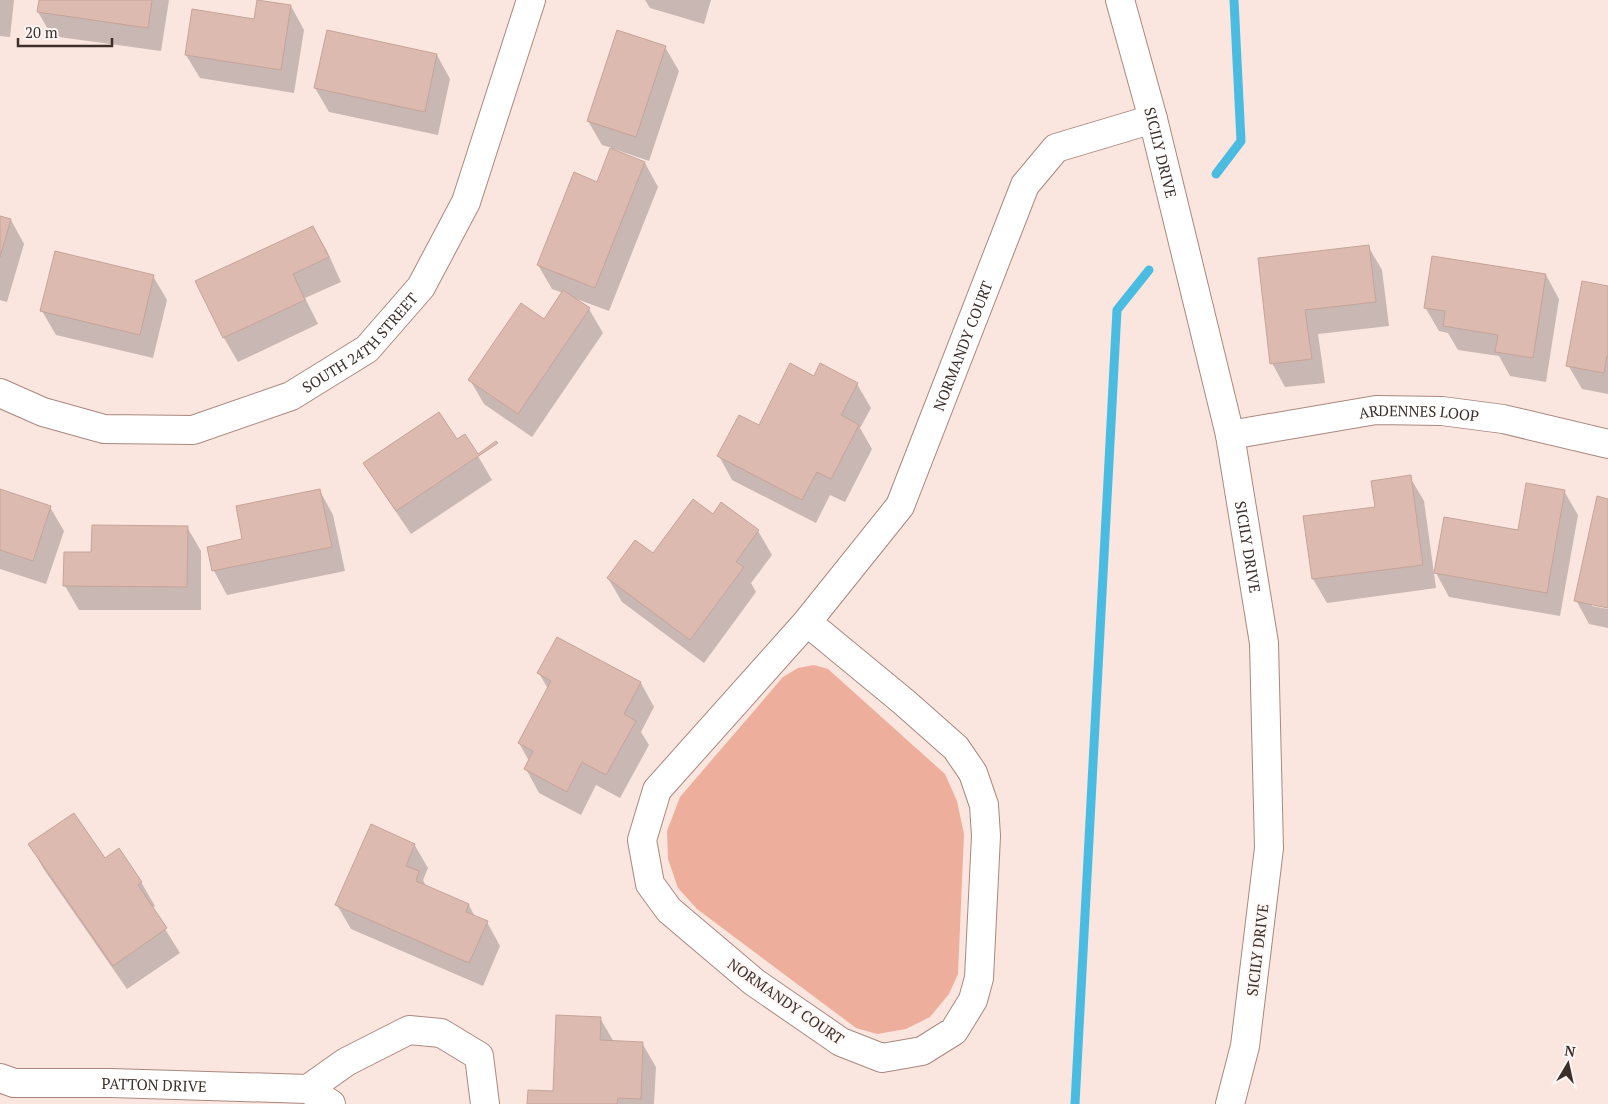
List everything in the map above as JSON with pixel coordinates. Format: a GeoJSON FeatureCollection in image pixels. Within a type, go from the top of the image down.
{"type":"FeatureCollection","features":[{"type":"Feature","properties":{"kind":"street","name":"SOUTH 24TH STREET"},"geometry":{"type":"LineString","coordinates":[[0,393],[43,412],[104,429],[193,430],[291,396],[367,349],[421,287],[466,202],[531,0]]}},
{"type":"Feature","properties":{"kind":"street","name":"SICILY DRIVE"},"geometry":{"type":"LineString","coordinates":[[1120,0],[1153,119],[1230,435],[1264,643],[1269,848],[1245,1046],[1230,1104]]}},
{"type":"Feature","properties":{"kind":"street","name":"NORMANDY COURT"},"geometry":{"type":"LineString","coordinates":[[807,622],[904,702],[956,748],[973,773],[984,805],[986,836],[980,959],[973,1000],[954,1031],[922,1051],[882,1058],[841,1042],[754,982],[669,910],[650,884],[642,840],[657,790],[807,622],[900,506],[1024,185],[1056,148],[1153,119]]}},
{"type":"Feature","properties":{"kind":"street","name":"ARDENNES LOOP"},"geometry":{"type":"LineString","coordinates":[[1230,435],[1376,410],[1432,410],[1503,419],[1608,444]]}},
{"type":"Feature","properties":{"kind":"street"},"geometry":{"type":"LineString","coordinates":[[331,1104],[308,1089],[346,1062],[409,1030],[442,1033],[479,1056],[485,1104]]}},
{"type":"Feature","properties":{"kind":"street","name":"PATTON DRIVE"},"geometry":{"type":"LineString","coordinates":[[0,1078],[14,1083],[111,1083],[308,1089]]}},
{"type":"Feature","properties":{"kind":"shaded area"},"geometry":{"type":"Polygon","coordinates":[[[814,665],[828,669],[945,774],[957,801],[964,834],[958,974],[949,994],[930,1017],[906,1029],[877,1034],[856,1028],[697,909],[678,888],[668,859],[667,831],[680,797],[783,677],[798,668],[814,665]]]}},
{"type":"Feature","properties":{"kind":"building"},"geometry":{"type":"Polygon","coordinates":[[[39,0],[152,0],[148,28],[37,12],[39,0]]]}},
{"type":"Feature","properties":{"kind":"building"},"geometry":{"type":"Polygon","coordinates":[[[257,0],[291,5],[281,70],[185,55],[192,9],[254,19],[257,0]]]}},
{"type":"Feature","properties":{"kind":"building"},"geometry":{"type":"Polygon","coordinates":[[[327,30],[437,54],[425,112],[314,88],[327,30]]]}},
{"type":"Feature","properties":{"kind":"building"},"geometry":{"type":"Polygon","coordinates":[[[617,30],[666,46],[636,137],[587,121],[617,30]]]}},
{"type":"Feature","properties":{"kind":"building"},"geometry":{"type":"Polygon","coordinates":[[[610,148],[645,162],[595,288],[537,265],[574,172],[597,182],[610,148]]]}},
{"type":"Feature","properties":{"kind":"building"},"geometry":{"type":"Polygon","coordinates":[[[0,216],[11,219],[0,257],[0,216]]]}},
{"type":"Feature","properties":{"kind":"building"},"geometry":{"type":"Polygon","coordinates":[[[313,226],[329,257],[293,274],[305,300],[223,338],[195,281],[313,226]]]}},
{"type":"Feature","properties":{"kind":"building"},"geometry":{"type":"Polygon","coordinates":[[[1369,245],[1376,302],[1305,310],[1312,359],[1270,364],[1258,258],[1369,245]]]}},
{"type":"Feature","properties":{"kind":"building"},"geometry":{"type":"Polygon","coordinates":[[[55,251],[154,275],[140,335],[40,311],[55,251]]]}},
{"type":"Feature","properties":{"kind":"building"},"geometry":{"type":"Polygon","coordinates":[[[1432,256],[1546,274],[1533,358],[1495,352],[1498,335],[1443,326],[1445,311],[1424,308],[1432,256]]]}},
{"type":"Feature","properties":{"kind":"building"},"geometry":{"type":"Polygon","coordinates":[[[1582,281],[1608,286],[1608,357],[1604,373],[1566,366],[1582,281]]]}},
{"type":"Feature","properties":{"kind":"building"},"geometry":{"type":"Polygon","coordinates":[[[563,290],[590,308],[518,414],[468,380],[521,303],[544,319],[563,290]]]}},
{"type":"Feature","properties":{"kind":"building"},"geometry":{"type":"Polygon","coordinates":[[[790,363],[814,376],[820,363],[858,383],[841,415],[859,425],[831,479],[817,472],[802,500],[717,456],[739,415],[759,425],[790,363]]]}},
{"type":"Feature","properties":{"kind":"building"},"geometry":{"type":"Polygon","coordinates":[[[439,412],[457,439],[465,434],[478,454],[496,441],[498,443],[396,511],[363,463],[439,412]]]}},
{"type":"Feature","properties":{"kind":"building"},"geometry":{"type":"Polygon","coordinates":[[[1411,475],[1423,565],[1312,579],[1303,516],[1375,507],[1371,481],[1411,475]]]}},
{"type":"Feature","properties":{"kind":"building"},"geometry":{"type":"Polygon","coordinates":[[[1526,483],[1565,490],[1547,593],[1434,573],[1444,517],[1518,530],[1526,483]]]}},
{"type":"Feature","properties":{"kind":"building"},"geometry":{"type":"Polygon","coordinates":[[[0,489],[51,506],[33,561],[0,550],[0,489]]]}},
{"type":"Feature","properties":{"kind":"building"},"geometry":{"type":"Polygon","coordinates":[[[320,489],[332,547],[212,571],[207,547],[242,539],[236,506],[320,489]]]}},
{"type":"Feature","properties":{"kind":"building"},"geometry":{"type":"Polygon","coordinates":[[[1597,496],[1608,499],[1608,608],[1574,601],[1597,496]]]}},
{"type":"Feature","properties":{"kind":"building"},"geometry":{"type":"Polygon","coordinates":[[[693,499],[713,514],[721,502],[759,530],[736,562],[744,567],[690,640],[607,578],[635,540],[653,553],[693,499]]]}},
{"type":"Feature","properties":{"kind":"building"},"geometry":{"type":"Polygon","coordinates":[[[92,525],[188,526],[187,587],[63,586],[64,552],[91,552],[92,525]]]}},
{"type":"Feature","properties":{"kind":"building"},"geometry":{"type":"Polygon","coordinates":[[[557,637],[641,682],[624,714],[636,721],[606,775],[582,762],[567,792],[524,769],[533,751],[518,743],[551,681],[537,673],[557,637]]]}},
{"type":"Feature","properties":{"kind":"building"},"geometry":{"type":"Polygon","coordinates":[[[74,813],[105,858],[119,848],[142,882],[138,885],[167,928],[113,966],[28,844],[74,813]]]}},
{"type":"Feature","properties":{"kind":"building"},"geometry":{"type":"Polygon","coordinates":[[[371,824],[415,844],[406,866],[419,871],[416,881],[469,904],[466,912],[488,921],[469,963],[335,905],[371,824]]]}},
{"type":"Feature","properties":{"kind":"building"},"geometry":{"type":"Polygon","coordinates":[[[556,1015],[601,1017],[600,1040],[643,1042],[641,1099],[618,1098],[617,1104],[527,1104],[528,1090],[553,1091],[556,1015]]]}},
{"type":"Feature","properties":{"kind":"waterway"},"geometry":{"type":"LineString","coordinates":[[1216,174],[1241,141],[1234,0]]}},
{"type":"Feature","properties":{"kind":"waterway"},"geometry":{"type":"LineString","coordinates":[[1075,1104],[1117,310],[1149,270]]}}]}
